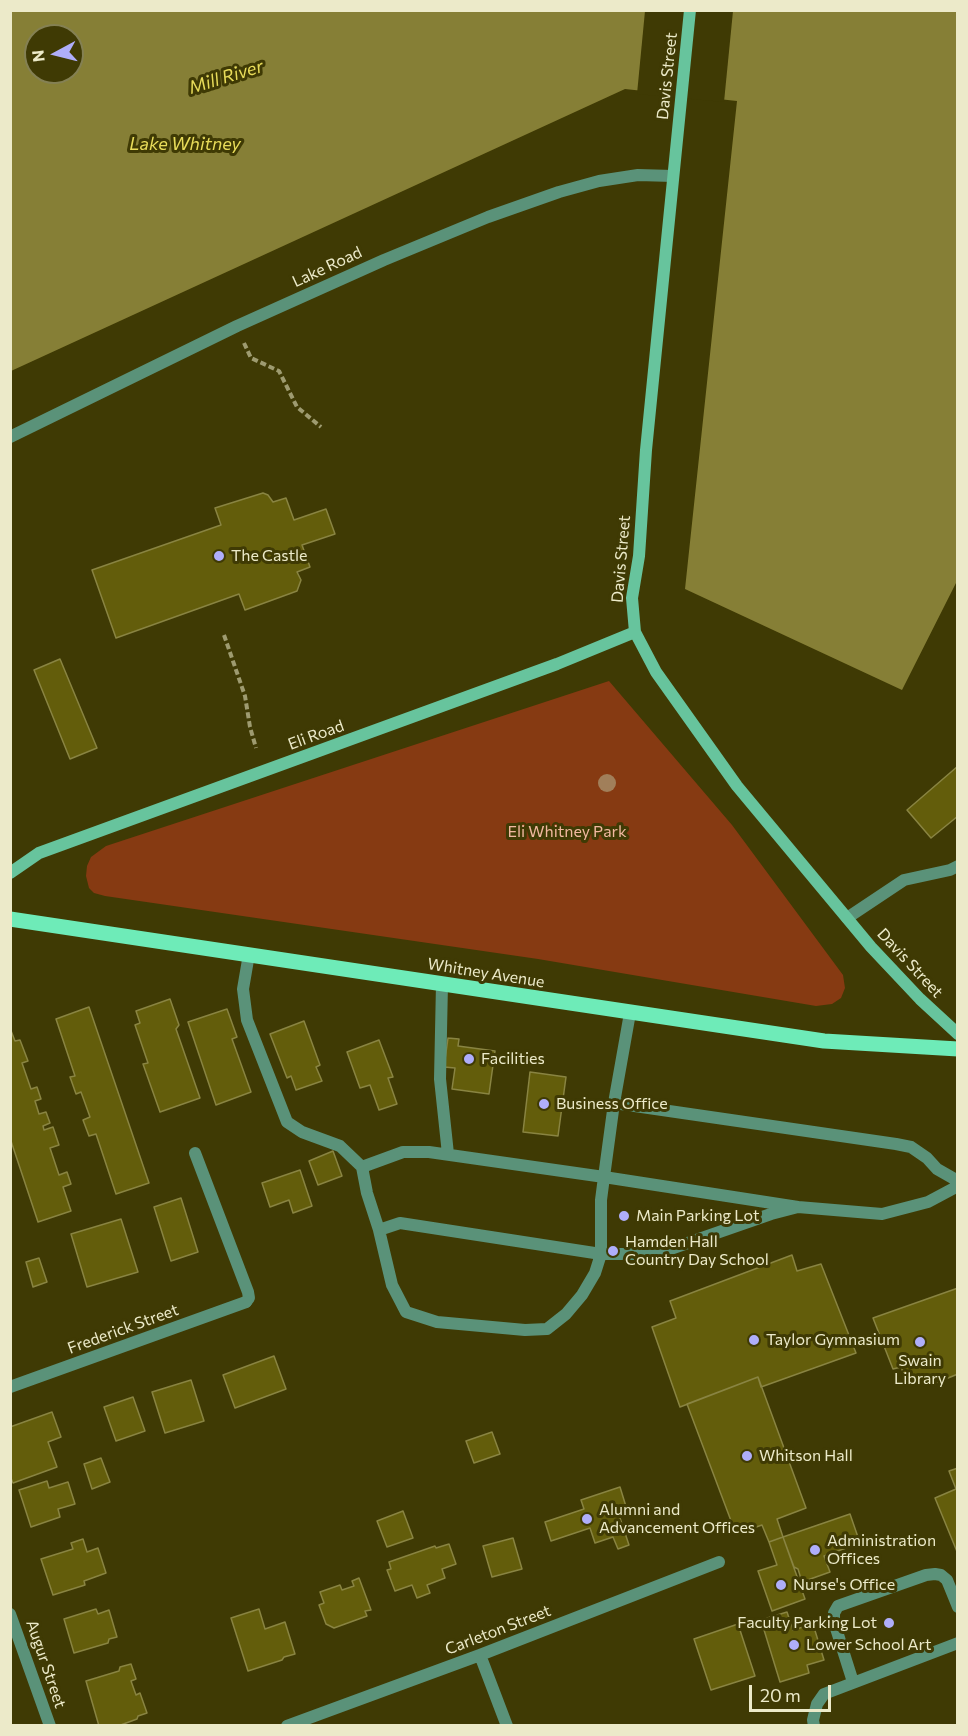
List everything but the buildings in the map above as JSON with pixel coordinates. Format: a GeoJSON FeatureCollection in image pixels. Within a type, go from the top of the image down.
{"type":"FeatureCollection","features":[{"type":"Feature","properties":{"kind":"main road","name":"Davis Street"},"geometry":{"type":"LineString","coordinates":[[690,10],[646,450],[639,556],[632,598],[635,632],[656,672],[737,786],[847,918],[920,999],[957,1034]]}},
{"type":"Feature","properties":{"kind":"main road","name":"Eli Road"},"geometry":{"type":"LineString","coordinates":[[10,873],[39,853],[557,664],[635,632]]}},
{"type":"Feature","properties":{"kind":"main road","name":"Whitney Avenue"},"geometry":{"type":"LineString","coordinates":[[10,918],[824,1041],[957,1049]]}},
{"type":"Feature","properties":{"kind":"street","name":"Lake Road"},"geometry":{"type":"LineString","coordinates":[[10,436],[237,326],[384,260],[488,217],[559,192],[599,181],[638,175],[674,176]]}},
{"type":"Feature","properties":{"kind":"street"},"geometry":{"type":"LineString","coordinates":[[847,918],[903,880],[950,870],[957,866]]}},
{"type":"Feature","properties":{"kind":"street"},"geometry":{"type":"LineString","coordinates":[[249,954],[243,989],[247,1020],[288,1122],[302,1132],[340,1146],[362,1167],[392,1285],[406,1312],[437,1322],[525,1330],[547,1329],[566,1314],[582,1295],[595,1273],[601,1254],[603,1177],[630,1013]]}},
{"type":"Feature","properties":{"kind":"street"},"geometry":{"type":"LineString","coordinates":[[442,984],[440,1079],[448,1154]]}},
{"type":"Feature","properties":{"kind":"street"},"geometry":{"type":"LineString","coordinates":[[614,1103],[911,1147],[927,1158],[937,1169],[957,1180]]}},
{"type":"Feature","properties":{"kind":"street"},"geometry":{"type":"LineString","coordinates":[[362,1167],[403,1152],[448,1154],[798,1207],[882,1214],[928,1202],[957,1186]]}},
{"type":"Feature","properties":{"kind":"street","name":"Frederick Street"},"geometry":{"type":"LineString","coordinates":[[10,1387],[246,1302],[249,1298],[248,1292],[195,1153]]}},
{"type":"Feature","properties":{"kind":"street"},"geometry":{"type":"LineString","coordinates":[[379,1230],[400,1223],[601,1254],[656,1254],[771,1214],[798,1207]]}},
{"type":"Feature","properties":{"kind":"street","name":"Carleton Street"},"geometry":{"type":"LineString","coordinates":[[287,1725],[480,1655],[719,1562]]}},
{"type":"Feature","properties":{"kind":"street"},"geometry":{"type":"LineString","coordinates":[[853,1682],[834,1622],[834,1613],[838,1606],[934,1574],[941,1575],[947,1580],[957,1607]]}},
{"type":"Feature","properties":{"kind":"street","name":"Augur Street"},"geometry":{"type":"LineString","coordinates":[[10,1614],[50,1725]]}},
{"type":"Feature","properties":{"kind":"street"},"geometry":{"type":"LineString","coordinates":[[814,1725],[817,1704],[824,1694],[957,1643]]}},
{"type":"Feature","properties":{"kind":"street"},"geometry":{"type":"LineString","coordinates":[[480,1655],[507,1725]]}},
{"type":"Feature","properties":{"kind":"path"},"geometry":{"type":"LineString","coordinates":[[244,342],[251,358],[279,370],[297,407],[321,427]]}},
{"type":"Feature","properties":{"kind":"path"},"geometry":{"type":"LineString","coordinates":[[224,635],[245,696],[256,748]]}},
{"type":"Feature","properties":{"kind":"green space","name":"Eli Whitney Park"},"geometry":{"type":"Polygon","coordinates":[[[609,681],[732,825],[843,975],[845,988],[841,998],[832,1004],[816,1006],[538,959],[105,896],[94,893],[89,888],[86,876],[87,866],[91,857],[106,846],[609,681]]]}},
{"type":"Feature","properties":{"kind":"water","name":"Lake Whitney"},"geometry":{"type":"Polygon","coordinates":[[[10,11],[957,11],[957,581],[902,690],[685,589],[737,101],[625,89],[11,371],[10,11]]]}},
{"type":"Feature","properties":{"kind":"pier"},"geometry":{"type":"Polygon","coordinates":[[[645,11],[733,11],[724,102],[637,94],[645,11]]]}},
{"type":"Feature","properties":{"kind":"place","name":"The Castle"},"geometry":{"type":"Point","coordinates":[219,556]}},
{"type":"Feature","properties":{"kind":"place","name":"Facilities"},"geometry":{"type":"Point","coordinates":[469,1059]}},
{"type":"Feature","properties":{"kind":"place","name":"Business Office"},"geometry":{"type":"Point","coordinates":[544,1104]}},
{"type":"Feature","properties":{"kind":"place","name":"Main Parking Lot"},"geometry":{"type":"Point","coordinates":[624,1216]}},
{"type":"Feature","properties":{"kind":"place","name":"Hamden Hall Country Day School"},"geometry":{"type":"Point","coordinates":[613,1251]}},
{"type":"Feature","properties":{"kind":"place","name":"Taylor Gymnasium"},"geometry":{"type":"Point","coordinates":[754,1340]}},
{"type":"Feature","properties":{"kind":"place","name":"Swain Library"},"geometry":{"type":"Point","coordinates":[920,1342]}},
{"type":"Feature","properties":{"kind":"place","name":"Whitson Hall"},"geometry":{"type":"Point","coordinates":[747,1456]}},
{"type":"Feature","properties":{"kind":"place","name":"Alumni and Advancement Offices"},"geometry":{"type":"Point","coordinates":[587,1519]}},
{"type":"Feature","properties":{"kind":"place","name":"Administration Offices"},"geometry":{"type":"Point","coordinates":[815,1550]}},
{"type":"Feature","properties":{"kind":"place","name":"Nurse's Office"},"geometry":{"type":"Point","coordinates":[781,1585]}},
{"type":"Feature","properties":{"kind":"place","name":"Faculty Parking Lot"},"geometry":{"type":"Point","coordinates":[889,1623]}},
{"type":"Feature","properties":{"kind":"place","name":"Lower School Art"},"geometry":{"type":"Point","coordinates":[794,1645]}},
{"type":"Feature","properties":{"kind":"water label","name":"Mill River"},"geometry":{"type":"Point","coordinates":[226,77]}}]}
